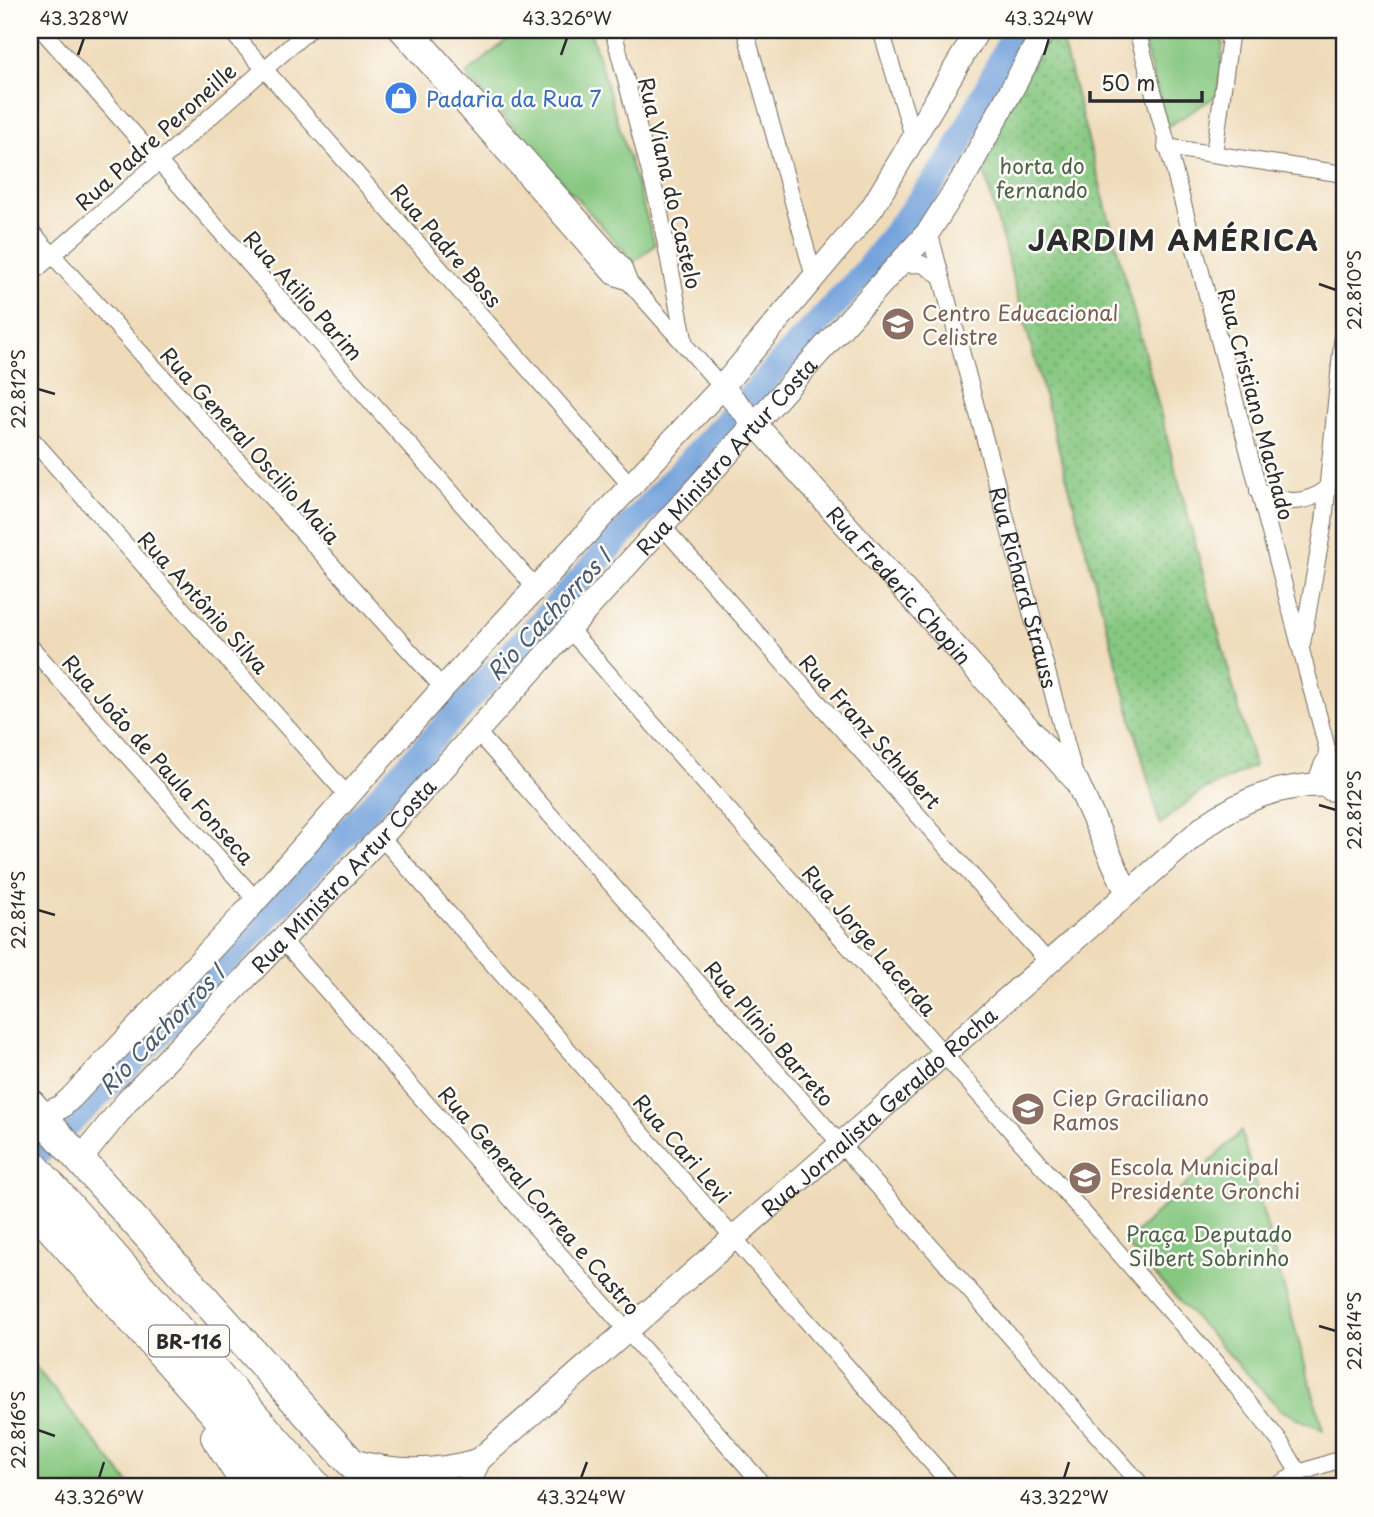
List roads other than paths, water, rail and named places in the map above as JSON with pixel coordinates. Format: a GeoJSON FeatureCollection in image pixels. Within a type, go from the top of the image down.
{"type":"FeatureCollection","features":[{"type":"Feature","properties":{"kind":"highway","name":"BR-116"},"geometry":{"type":"LineString","coordinates":[[39,1114],[373,1487]]}},
{"type":"Feature","properties":{"kind":"highway","name":"BR-116"},"geometry":{"type":"LineString","coordinates":[[30,1162],[43,1204],[174,1367],[280,1487]]}},
{"type":"Feature","properties":{"kind":"highway","name":"BR-116"},"geometry":{"type":"LineString","coordinates":[[43,1204],[317,1487]]}},
{"type":"Feature","properties":{"kind":"highway"},"geometry":{"type":"LineString","coordinates":[[184,1279],[334,1487]]}},
{"type":"Feature","properties":{"kind":"highway"},"geometry":{"type":"LineString","coordinates":[[174,1367],[248,1487]]}},
{"type":"Feature","properties":{"kind":"street","name":"Rua Atilio Parim"},"geometry":{"type":"LineString","coordinates":[[42,30],[536,588]]}},
{"type":"Feature","properties":{"kind":"street","name":"Rua Padre Boss"},"geometry":{"type":"LineString","coordinates":[[230,30],[632,487]]}},
{"type":"Feature","properties":{"kind":"street","name":"Rua Padre Peroneille"},"geometry":{"type":"LineString","coordinates":[[30,275],[309,30]]}},
{"type":"Feature","properties":{"kind":"street"},"geometry":{"type":"LineString","coordinates":[[396,30],[612,276],[629,282]]}},
{"type":"Feature","properties":{"kind":"street"},"geometry":{"type":"LineString","coordinates":[[415,30],[623,266],[629,282],[726,392]]}},
{"type":"Feature","properties":{"kind":"street","name":"Rua Viana do Castelo"},"geometry":{"type":"LineString","coordinates":[[613,30],[658,203],[685,346]]}},
{"type":"Feature","properties":{"kind":"street"},"geometry":{"type":"LineString","coordinates":[[745,30],[814,277]]}},
{"type":"Feature","properties":{"kind":"street"},"geometry":{"type":"LineString","coordinates":[[881,30],[914,140]]}},
{"type":"Feature","properties":{"kind":"street"},"geometry":{"type":"LineString","coordinates":[[39,1114],[61,1108],[71,1098],[256,900],[443,688],[632,487],[726,392],[814,277],[872,208],[978,30]]}},
{"type":"Feature","properties":{"kind":"street","name":"Rua Ministro Artur Costa"},"geometry":{"type":"LineString","coordinates":[[76,1156],[381,837],[663,527],[752,420],[900,265],[929,231],[968,170],[1044,30]]}},
{"type":"Feature","properties":{"kind":"street","name":"Rua Cristiano Machado"},"geometry":{"type":"LineString","coordinates":[[1137,30],[1335,775]]}},
{"type":"Feature","properties":{"kind":"street"},"geometry":{"type":"LineString","coordinates":[[1214,154],[1231,30]]}},
{"type":"Feature","properties":{"kind":"street"},"geometry":{"type":"LineString","coordinates":[[1166,147],[1344,174]]}},
{"type":"Feature","properties":{"kind":"street","name":"Rua General Oscilio Maia"},"geometry":{"type":"LineString","coordinates":[[30,230],[443,688]]}},
{"type":"Feature","properties":{"kind":"street","name":"Rua Richard Strauss"},"geometry":{"type":"LineString","coordinates":[[929,231],[1077,782],[1127,893]]}},
{"type":"Feature","properties":{"kind":"street"},"geometry":{"type":"LineString","coordinates":[[900,265],[922,264],[941,275]]}},
{"type":"Feature","properties":{"kind":"street"},"geometry":{"type":"LineString","coordinates":[[1301,649],[1314,584],[1327,489],[1344,324]]}},
{"type":"Feature","properties":{"kind":"street","name":"Rua Frederic Chopin"},"geometry":{"type":"LineString","coordinates":[[726,392],[1077,782]]}},
{"type":"Feature","properties":{"kind":"street","name":"Rua Antônio Silva"},"geometry":{"type":"LineString","coordinates":[[30,437],[347,794]]}},
{"type":"Feature","properties":{"kind":"street"},"geometry":{"type":"LineString","coordinates":[[1258,491],[1272,497],[1300,502],[1314,499],[1327,489]]}},
{"type":"Feature","properties":{"kind":"street","name":"Rua Franz Schubert"},"geometry":{"type":"LineString","coordinates":[[663,527],[1048,962]]}},
{"type":"Feature","properties":{"kind":"street","name":"Rua Jorge Lacerda"},"geometry":{"type":"LineString","coordinates":[[569,629],[1236,1386],[1280,1442],[1299,1473]]}},
{"type":"Feature","properties":{"kind":"street","name":"Rua João de Paula Fonseca"},"geometry":{"type":"LineString","coordinates":[[30,646],[256,900]]}},
{"type":"Feature","properties":{"kind":"street","name":"Rua Plínio Barreto"},"geometry":{"type":"LineString","coordinates":[[477,732],[1143,1487]]}},
{"type":"Feature","properties":{"kind":"street","name":"Rua Jornalista Geraldo Rocha"},"geometry":{"type":"LineString","coordinates":[[467,1487],[479,1460],[735,1239],[1127,893],[1224,813],[1264,794],[1335,775]]}},
{"type":"Feature","properties":{"kind":"street","name":"Rua Cari Levi"},"geometry":{"type":"LineString","coordinates":[[381,837],[953,1487]]}},
{"type":"Feature","properties":{"kind":"street","name":"Rua General Correa e Castro"},"geometry":{"type":"LineString","coordinates":[[283,941],[765,1487]]}},
{"type":"Feature","properties":{"kind":"street"},"geometry":{"type":"LineString","coordinates":[[1274,1487],[1299,1473],[1344,1458]]}},
{"type":"Feature","properties":{"kind":"street","name":"Rua Jornalista Geraldo Rocha"},"geometry":{"type":"LineString","coordinates":[[350,1460],[415,1472],[444,1469],[479,1460]]}},
{"type":"Feature","properties":{"kind":"waterway","name":"Rio Cachorros I"},"geometry":{"type":"LineString","coordinates":[[30,1161],[137,1058],[865,272],[952,158],[1016,30]]}},
{"type":"Feature","properties":{"kind":"place","name":"Padaria da Rua 7"},"geometry":{"type":"Point","coordinates":[401,98]}},
{"type":"Feature","properties":{"kind":"place","name":"Centro Educacional Celistre"},"geometry":{"type":"Point","coordinates":[898,324]}},
{"type":"Feature","properties":{"kind":"place","name":"Ciep Graciliano Ramos"},"geometry":{"type":"Point","coordinates":[1028,1109]}},
{"type":"Feature","properties":{"kind":"place","name":"Escola Municipal Presidente Gronchi"},"geometry":{"type":"Point","coordinates":[1085,1178]}},
{"type":"Feature","properties":{"kind":"district","name":"JARDIM AMÉRICA"},"geometry":{"type":"Point","coordinates":[1174,239]}},
{"type":"Feature","properties":{"kind":"park label","name":"horta do fernando"},"geometry":{"type":"Point","coordinates":[1042,177]}},
{"type":"Feature","properties":{"kind":"park label","name":"Praça Deputado Silbert Sobrinho"},"geometry":{"type":"Point","coordinates":[1209,1245]}}]}
